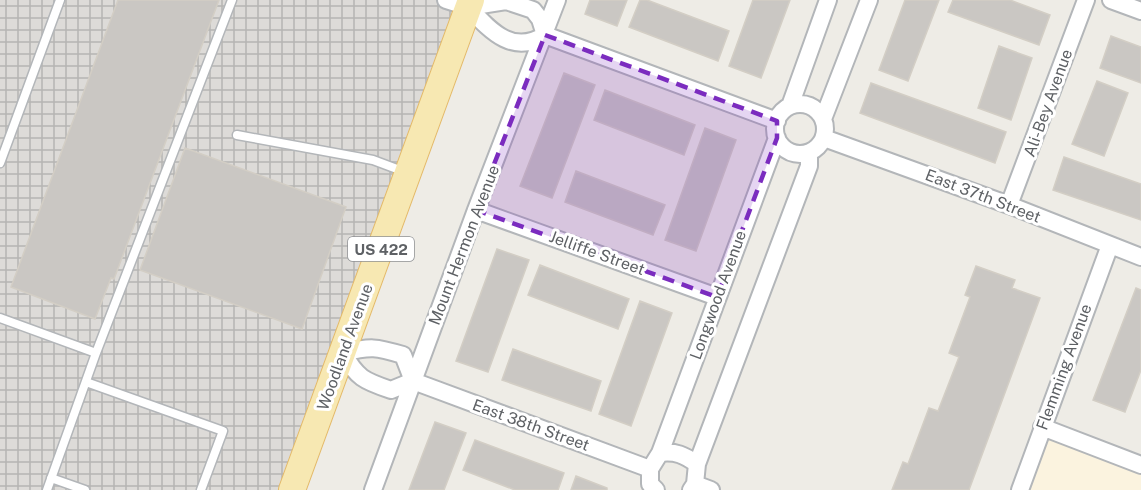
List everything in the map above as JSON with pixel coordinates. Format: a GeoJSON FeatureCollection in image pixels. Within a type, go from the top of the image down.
{"type":"FeatureCollection","features":[{"type":"Feature","properties":{"kind":"main road","name":"Woodland Avenue"},"geometry":{"type":"LineString","coordinates":[[292,490],[408,173],[462,2]]}},
{"type":"Feature","properties":{"kind":"street"},"geometry":{"type":"LineString","coordinates":[[462,2],[506,0],[533,10],[540,19],[544,35]]}},
{"type":"Feature","properties":{"kind":"street","name":"Mount Hermon Avenue"},"geometry":{"type":"LineString","coordinates":[[374,490],[476,210],[557,0]]}},
{"type":"Feature","properties":{"kind":"street"},"geometry":{"type":"LineString","coordinates":[[790,106],[828,0]]}},
{"type":"Feature","properties":{"kind":"street"},"geometry":{"type":"LineString","coordinates":[[823,118],[819,112],[805,104],[790,106],[784,110],[777,121],[775,127],[777,138],[787,150],[801,154],[815,149],[824,138],[823,118],[869,0]]}},
{"type":"Feature","properties":{"kind":"street","name":"Ali-Bey Avenue"},"geometry":{"type":"LineString","coordinates":[[1009,205],[1086,0]]}},
{"type":"Feature","properties":{"kind":"street"},"geometry":{"type":"LineString","coordinates":[[1111,0],[1141,11]]}},
{"type":"Feature","properties":{"kind":"street"},"geometry":{"type":"LineString","coordinates":[[462,2],[494,34],[523,44],[533,42],[544,35]]}},
{"type":"Feature","properties":{"kind":"street"},"geometry":{"type":"LineString","coordinates":[[544,35],[777,121]]}},
{"type":"Feature","properties":{"kind":"street","name":"Longwood Avenue"},"geometry":{"type":"LineString","coordinates":[[651,483],[660,453],[777,138]]}},
{"type":"Feature","properties":{"kind":"street","name":"East 37th Street"},"geometry":{"type":"LineString","coordinates":[[824,138],[1009,205],[1141,257]]}},
{"type":"Feature","properties":{"kind":"street"},"geometry":{"type":"LineString","coordinates":[[711,490],[693,487],[697,464],[809,166],[809,153]]}},
{"type":"Feature","properties":{"kind":"street","name":"Jelliffe Street"},"geometry":{"type":"LineString","coordinates":[[476,210],[717,297]]}},
{"type":"Feature","properties":{"kind":"street","name":"Flemming Avenue"},"geometry":{"type":"LineString","coordinates":[[1020,490],[1110,245]]}},
{"type":"Feature","properties":{"kind":"street"},"geometry":{"type":"LineString","coordinates":[[362,348],[379,348],[403,355],[413,381],[390,390],[365,382],[352,368],[343,353],[362,348]]}},
{"type":"Feature","properties":{"kind":"street","name":"East 38th Street"},"geometry":{"type":"LineString","coordinates":[[413,381],[651,483]]}},
{"type":"Feature","properties":{"kind":"street"},"geometry":{"type":"LineString","coordinates":[[1042,427],[1141,465]]}},
{"type":"Feature","properties":{"kind":"street"},"geometry":{"type":"LineString","coordinates":[[660,453],[682,454],[697,464]]}},
{"type":"Feature","properties":{"kind":"lane"},"geometry":{"type":"LineString","coordinates":[[0,162],[60,0]]}},
{"type":"Feature","properties":{"kind":"lane"},"geometry":{"type":"LineString","coordinates":[[47,490],[96,353],[232,0]]}},
{"type":"Feature","properties":{"kind":"lane"},"geometry":{"type":"LineString","coordinates":[[237,135],[373,160],[408,173]]}},
{"type":"Feature","properties":{"kind":"lane"},"geometry":{"type":"LineString","coordinates":[[0,318],[96,353]]}},
{"type":"Feature","properties":{"kind":"lane"},"geometry":{"type":"LineString","coordinates":[[86,382],[223,431],[201,490]]}},
{"type":"Feature","properties":{"kind":"lane"},"geometry":{"type":"LineString","coordinates":[[51,478],[85,490]]}},
{"type":"Feature","properties":{"kind":"highlighted area"},"geometry":{"type":"Polygon","coordinates":[[[545,35],[777,121],[777,138],[717,297],[476,210],[545,35]]]}},
{"type":"Feature","properties":{"kind":"shaded area"},"geometry":{"type":"Polygon","coordinates":[[[0,0],[471,0],[292,490],[0,490],[0,0]]]}},
{"type":"Feature","properties":{"kind":"shaded area"},"geometry":{"type":"Polygon","coordinates":[[[1042,427],[1141,465],[1141,490],[1020,490],[1042,427]]]}},
{"type":"Feature","properties":{"kind":"building"},"geometry":{"type":"Polygon","coordinates":[[[118,0],[219,0],[114,279],[111,278],[95,319],[11,287],[118,0]]]}},
{"type":"Feature","properties":{"kind":"building"},"geometry":{"type":"Polygon","coordinates":[[[590,0],[627,0],[617,26],[585,14],[590,0]]]}},
{"type":"Feature","properties":{"kind":"building"},"geometry":{"type":"Polygon","coordinates":[[[640,0],[647,0],[729,31],[718,61],[629,27],[640,0]]]}},
{"type":"Feature","properties":{"kind":"building"},"geometry":{"type":"Polygon","coordinates":[[[753,0],[790,0],[761,78],[729,66],[753,0]]]}},
{"type":"Feature","properties":{"kind":"building"},"geometry":{"type":"Polygon","coordinates":[[[905,0],[939,0],[908,81],[879,70],[905,0]]]}},
{"type":"Feature","properties":{"kind":"building"},"geometry":{"type":"Polygon","coordinates":[[[953,0],[1010,0],[1050,15],[1039,45],[948,12],[953,0]]]}},
{"type":"Feature","properties":{"kind":"building"},"geometry":{"type":"Polygon","coordinates":[[[1111,36],[1141,47],[1141,83],[1100,68],[1111,36]]]}},
{"type":"Feature","properties":{"kind":"building"},"geometry":{"type":"Polygon","coordinates":[[[999,46],[1032,58],[1011,120],[978,108],[999,46]]]}},
{"type":"Feature","properties":{"kind":"building"},"geometry":{"type":"Polygon","coordinates":[[[564,73],[595,85],[552,198],[520,186],[564,73]]]}},
{"type":"Feature","properties":{"kind":"building"},"geometry":{"type":"Polygon","coordinates":[[[1097,81],[1128,93],[1104,156],[1072,144],[1097,81]]]}},
{"type":"Feature","properties":{"kind":"building"},"geometry":{"type":"Polygon","coordinates":[[[871,83],[1006,132],[995,163],[860,113],[871,83]]]}},
{"type":"Feature","properties":{"kind":"building"},"geometry":{"type":"Polygon","coordinates":[[[605,90],[695,125],[684,155],[594,120],[605,90]]]}},
{"type":"Feature","properties":{"kind":"building"},"geometry":{"type":"Polygon","coordinates":[[[705,128],[736,140],[696,251],[665,240],[705,128]]]}},
{"type":"Feature","properties":{"kind":"building"},"geometry":{"type":"Polygon","coordinates":[[[185,148],[346,207],[302,329],[140,270],[185,148]]]}},
{"type":"Feature","properties":{"kind":"building"},"geometry":{"type":"Polygon","coordinates":[[[1064,157],[1141,184],[1141,220],[1053,190],[1064,157]]]}},
{"type":"Feature","properties":{"kind":"building"},"geometry":{"type":"Polygon","coordinates":[[[576,171],[665,205],[653,235],[565,202],[576,171]]]}},
{"type":"Feature","properties":{"kind":"building"},"geometry":{"type":"Polygon","coordinates":[[[497,249],[529,260],[488,372],[456,361],[497,249]]]}},
{"type":"Feature","properties":{"kind":"building"},"geometry":{"type":"Polygon","coordinates":[[[540,265],[629,299],[618,329],[528,295],[540,265]]]}},
{"type":"Feature","properties":{"kind":"building"},"geometry":{"type":"Polygon","coordinates":[[[976,266],[1015,280],[1012,288],[1040,298],[969,490],[892,490],[903,462],[908,464],[929,408],[938,411],[959,357],[949,353],[970,297],[965,295],[976,266]]]}},
{"type":"Feature","properties":{"kind":"building"},"geometry":{"type":"Polygon","coordinates":[[[1136,288],[1141,290],[1141,370],[1125,412],[1093,400],[1136,288]]]}},
{"type":"Feature","properties":{"kind":"building"},"geometry":{"type":"Polygon","coordinates":[[[640,301],[672,313],[631,426],[599,414],[640,301]]]}},
{"type":"Feature","properties":{"kind":"building"},"geometry":{"type":"Polygon","coordinates":[[[513,349],[601,381],[591,411],[502,380],[513,349]]]}},
{"type":"Feature","properties":{"kind":"building"},"geometry":{"type":"Polygon","coordinates":[[[435,422],[466,433],[444,490],[409,490],[435,422]]]}},
{"type":"Feature","properties":{"kind":"building"},"geometry":{"type":"Polygon","coordinates":[[[475,440],[564,473],[558,490],[515,490],[463,470],[475,440]]]}},
{"type":"Feature","properties":{"kind":"building"},"geometry":{"type":"Polygon","coordinates":[[[576,476],[607,488],[607,490],[571,490],[576,476]]]}}]}
